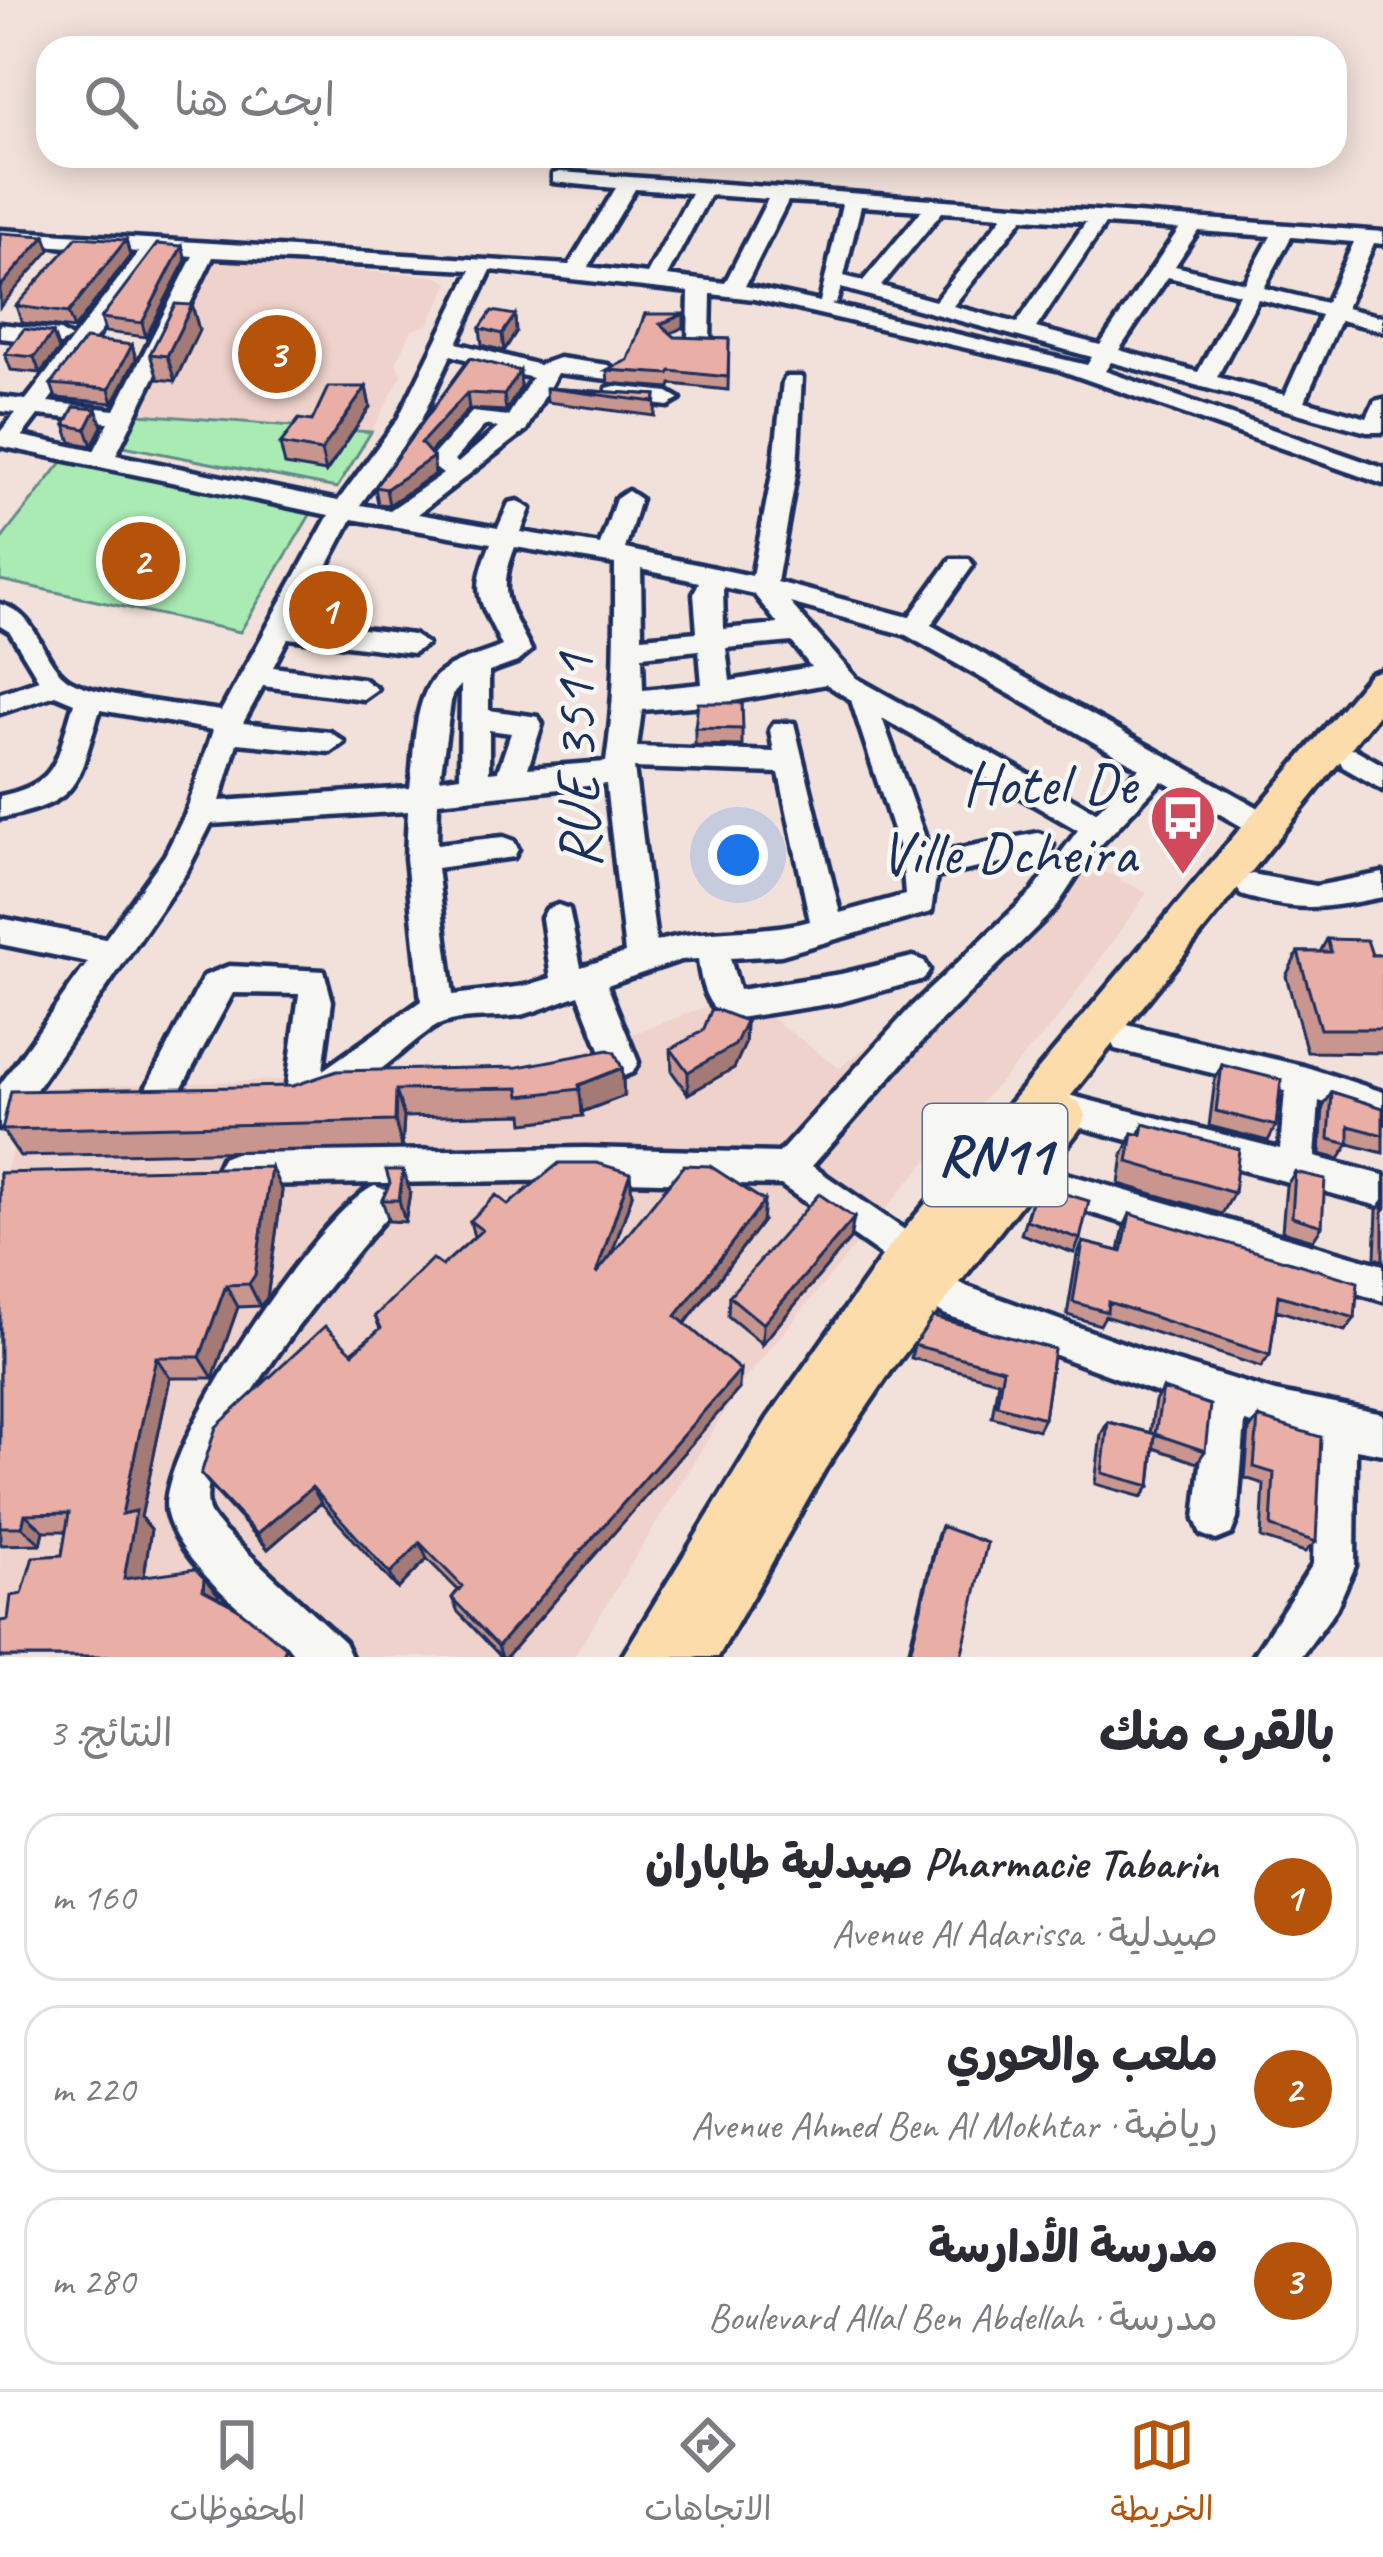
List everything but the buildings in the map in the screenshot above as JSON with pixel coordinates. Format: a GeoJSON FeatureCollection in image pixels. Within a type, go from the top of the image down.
{"type":"FeatureCollection","features":[{"type":"Feature","properties":{"kind":"main road","name":"RN11"},"geometry":{"type":"LineString","coordinates":[[650,1657],[786,1436],[1383,683]]}},
{"type":"Feature","properties":{"kind":"main road","name":"RN11"},"geometry":{"type":"LineString","coordinates":[[686,1657],[920,1269],[1015,1175],[1252,886],[1373,755]]}},
{"type":"Feature","properties":{"kind":"street"},"geometry":{"type":"LineString","coordinates":[[560,178],[1375,236],[1334,311],[1293,404]]}},
{"type":"Feature","properties":{"kind":"street"},"geometry":{"type":"LineString","coordinates":[[575,272],[629,183]]}},
{"type":"Feature","properties":{"kind":"street"},"geometry":{"type":"LineString","coordinates":[[654,281],[704,188]]}},
{"type":"Feature","properties":{"kind":"street"},"geometry":{"type":"LineString","coordinates":[[732,291],[781,194]]}},
{"type":"Feature","properties":{"kind":"street"},"geometry":{"type":"LineString","coordinates":[[824,308],[853,199]]}},
{"type":"Feature","properties":{"kind":"street"},"geometry":{"type":"LineString","coordinates":[[868,288],[937,205]]}},
{"type":"Feature","properties":{"kind":"street"},"geometry":{"type":"LineString","coordinates":[[941,308],[1019,210]]}},
{"type":"Feature","properties":{"kind":"street"},"geometry":{"type":"LineString","coordinates":[[1024,328],[1100,216]]}},
{"type":"Feature","properties":{"kind":"street"},"geometry":{"type":"LineString","coordinates":[[1099,363],[1194,223]]}},
{"type":"Feature","properties":{"kind":"street"},"geometry":{"type":"LineString","coordinates":[[1205,380],[1285,229]]}},
{"type":"Feature","properties":{"kind":"street"},"geometry":{"type":"LineString","coordinates":[[1,237],[68,250],[154,247],[484,264],[700,286],[1205,380],[1375,427],[1383,406]]}},
{"type":"Feature","properties":{"kind":"street"},"geometry":{"type":"LineString","coordinates":[[154,247],[4,439],[344,510],[619,556],[763,587],[915,628],[1266,826]]}},
{"type":"Feature","properties":{"kind":"street"},"geometry":{"type":"LineString","coordinates":[[101,460],[122,416],[137,347],[206,250]]}},
{"type":"Feature","properties":{"kind":"street"},"geometry":{"type":"LineString","coordinates":[[5,1106],[108,953],[176,863],[201,813],[227,728],[344,510],[409,420],[484,264]]}},
{"type":"Feature","properties":{"kind":"street"},"geometry":{"type":"LineString","coordinates":[[1163,269],[1383,323]]}},
{"type":"Feature","properties":{"kind":"street"},"geometry":{"type":"LineString","coordinates":[[835,280],[1024,328],[1383,479]]}},
{"type":"Feature","properties":{"kind":"street"},"geometry":{"type":"LineString","coordinates":[[700,286],[687,341],[725,343]]}},
{"type":"Feature","properties":{"kind":"street"},"geometry":{"type":"LineString","coordinates":[[5,322],[79,340],[137,347]]}},
{"type":"Feature","properties":{"kind":"street"},"geometry":{"type":"LineString","coordinates":[[442,346],[545,378],[675,390]]}},
{"type":"Feature","properties":{"kind":"street"},"geometry":{"type":"LineString","coordinates":[[394,519],[518,425],[545,378]]}},
{"type":"Feature","properties":{"kind":"street"},"geometry":{"type":"LineString","coordinates":[[794,382],[785,469],[763,587],[831,674],[1099,828]]}},
{"type":"Feature","properties":{"kind":"street"},"geometry":{"type":"LineString","coordinates":[[0,404],[122,416]]}},
{"type":"Feature","properties":{"kind":"street","name":"RUE 3511"},"geometry":{"type":"LineString","coordinates":[[628,499],[619,556],[629,701],[620,765],[642,959]]}},
{"type":"Feature","properties":{"kind":"street"},"geometry":{"type":"LineString","coordinates":[[438,1010],[421,858],[423,799],[440,688],[475,665],[517,650],[517,641],[490,596],[488,580],[518,508]]}},
{"type":"Feature","properties":{"kind":"street"},"geometry":{"type":"LineString","coordinates":[[915,628],[960,566]]}},
{"type":"Feature","properties":{"kind":"street"},"geometry":{"type":"LineString","coordinates":[[714,576],[707,593],[717,694]]}},
{"type":"Feature","properties":{"kind":"street"},"geometry":{"type":"LineString","coordinates":[[0,613],[19,626],[56,685],[90,698],[227,728],[330,742]]}},
{"type":"Feature","properties":{"kind":"street"},"geometry":{"type":"LineString","coordinates":[[284,628],[413,644]]}},
{"type":"Feature","properties":{"kind":"street"},"geometry":{"type":"LineString","coordinates":[[625,648],[796,632]]}},
{"type":"Feature","properties":{"kind":"street"},"geometry":{"type":"LineString","coordinates":[[474,785],[475,665]]}},
{"type":"Feature","properties":{"kind":"street"},"geometry":{"type":"LineString","coordinates":[[629,701],[717,694],[831,674]]}},
{"type":"Feature","properties":{"kind":"street"},"geometry":{"type":"LineString","coordinates":[[256,675],[363,689]]}},
{"type":"Feature","properties":{"kind":"street"},"geometry":{"type":"LineString","coordinates":[[0,703],[56,685]]}},
{"type":"Feature","properties":{"kind":"street"},"geometry":{"type":"LineString","coordinates":[[159,1096],[216,986],[229,979],[314,981],[316,1001],[291,1093],[331,1084],[438,1010],[525,1000],[642,959],[712,943],[781,942],[914,906],[922,896],[921,868],[867,726],[864,696]]}},
{"type":"Feature","properties":{"kind":"street"},"geometry":{"type":"LineString","coordinates":[[0,807],[40,799],[61,784],[90,698]]}},
{"type":"Feature","properties":{"kind":"street"},"geometry":{"type":"LineString","coordinates":[[475,719],[528,724],[511,780]]}},
{"type":"Feature","properties":{"kind":"street"},"geometry":{"type":"LineString","coordinates":[[784,730],[827,927]]}},
{"type":"Feature","properties":{"kind":"street"},"geometry":{"type":"LineString","coordinates":[[201,813],[369,806],[423,799],[444,789],[620,765],[789,763]]}},
{"type":"Feature","properties":{"kind":"street"},"geometry":{"type":"LineString","coordinates":[[787,1169],[924,1016],[1044,900],[1078,849],[1157,768]]}},
{"type":"Feature","properties":{"kind":"street"},"geometry":{"type":"LineString","coordinates":[[921,868],[1038,845]]}},
{"type":"Feature","properties":{"kind":"street"},"geometry":{"type":"LineString","coordinates":[[421,858],[503,849]]}},
{"type":"Feature","properties":{"kind":"street"},"geometry":{"type":"LineString","coordinates":[[1252,886],[1316,898],[1383,885]]}},
{"type":"Feature","properties":{"kind":"street"},"geometry":{"type":"LineString","coordinates":[[558,918],[579,982],[621,1062]]}},
{"type":"Feature","properties":{"kind":"street"},"geometry":{"type":"LineString","coordinates":[[0,931],[108,953]]}},
{"type":"Feature","properties":{"kind":"street"},"geometry":{"type":"LineString","coordinates":[[712,943],[718,986],[731,1005],[841,988],[914,970]]}},
{"type":"Feature","properties":{"kind":"street"},"geometry":{"type":"LineString","coordinates":[[1127,1039],[1304,1081],[1383,1107]]}},
{"type":"Feature","properties":{"kind":"street"},"geometry":{"type":"LineString","coordinates":[[1296,1169],[1304,1081]]}},
{"type":"Feature","properties":{"kind":"street"},"geometry":{"type":"LineString","coordinates":[[119,1097],[207,1095]]}},
{"type":"Feature","properties":{"kind":"street"},"geometry":{"type":"LineString","coordinates":[[5,1106],[59,1099]]}},
{"type":"Feature","properties":{"kind":"street"},"geometry":{"type":"LineString","coordinates":[[1068,1110],[1383,1191]]}},
{"type":"Feature","properties":{"kind":"street"},"geometry":{"type":"LineString","coordinates":[[188,1170],[586,1164],[787,1169],[957,1301],[1228,1395],[1336,1427],[1383,1434]]}},
{"type":"Feature","properties":{"kind":"street"},"geometry":{"type":"LineString","coordinates":[[1015,1175],[1383,1283]]}},
{"type":"Feature","properties":{"kind":"street"},"geometry":{"type":"LineString","coordinates":[[328,1657],[246,1584],[187,1516],[185,1480],[194,1453],[220,1410],[306,1287],[375,1203]]}},
{"type":"Feature","properties":{"kind":"street"},"geometry":{"type":"LineString","coordinates":[[1216,1519],[1228,1395]]}},
{"type":"Feature","properties":{"kind":"street"},"geometry":{"type":"LineString","coordinates":[[1275,1657],[1321,1594],[1334,1566],[1336,1427]]}},
{"type":"Feature","properties":{"kind":"shaded area"},"geometry":{"type":"Polygon","coordinates":[[[198,260],[436,276],[449,283],[428,325],[412,330],[396,363],[402,375],[371,432],[126,413],[198,260]]]}},
{"type":"Feature","properties":{"kind":"shaded area"},"geometry":{"type":"Polygon","coordinates":[[[1076,858],[1147,893],[1056,1021],[910,1180],[745,1379],[574,1657],[0,1657],[0,1194],[29,1088],[529,1072],[740,994],[839,1068],[929,999],[1076,858]]]}},
{"type":"Feature","properties":{"kind":"green space"},"geometry":{"type":"Polygon","coordinates":[[[126,413],[371,432],[337,488],[108,443],[126,413]]]}},
{"type":"Feature","properties":{"kind":"green space"},"geometry":{"type":"Polygon","coordinates":[[[62,462],[313,510],[240,632],[0,580],[0,541],[62,462]]]}},
{"type":"Feature","properties":{"kind":"place","name":"مدرسة الأدارسة"},"geometry":{"type":"Point","coordinates":[277,354]}},
{"type":"Feature","properties":{"kind":"place","name":"ملعب والحوري"},"geometry":{"type":"Point","coordinates":[141,561]}},
{"type":"Feature","properties":{"kind":"place","name":"Pharmacie Tabarin صيدلية طاباران"},"geometry":{"type":"Point","coordinates":[328,610]}},
{"type":"Feature","properties":{"kind":"place","name":"Hotel De Ville Dcheira"},"geometry":{"type":"Point","coordinates":[1183,877]}}]}
